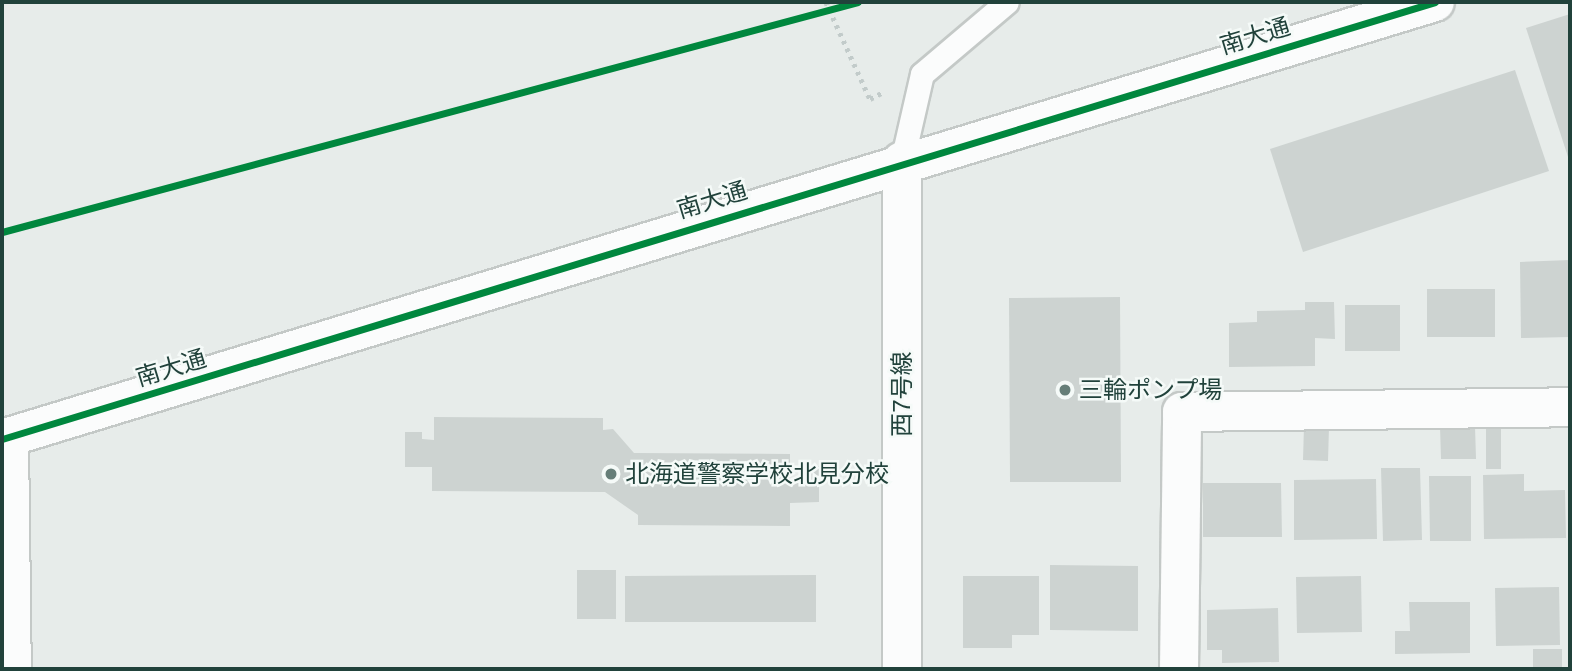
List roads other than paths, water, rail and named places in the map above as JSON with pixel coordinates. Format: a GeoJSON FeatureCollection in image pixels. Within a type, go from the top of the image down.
{"type":"FeatureCollection","features":[{"type":"Feature","properties":{"kind":"street","name":"南大通"},"geometry":{"type":"LineString","coordinates":[[5,439],[902,161],[1435,2]]}},
{"type":"Feature","properties":{"kind":"street","name":"西7号線"},"geometry":{"type":"LineString","coordinates":[[902,161],[902,669]]}},
{"type":"Feature","properties":{"kind":"street"},"geometry":{"type":"LineString","coordinates":[[1180,669],[1182,412],[1570,407]]}},
{"type":"Feature","properties":{"kind":"street"},"geometry":{"type":"LineString","coordinates":[[5,439],[12,669]]}},
{"type":"Feature","properties":{"kind":"lane"},"geometry":{"type":"LineString","coordinates":[[902,161],[922,74],[1007,2]]}},
{"type":"Feature","properties":{"kind":"place","name":"三輪ポンプ場"},"geometry":{"type":"Point","coordinates":[1065,390]}},
{"type":"Feature","properties":{"kind":"place","name":"北海道警察学校北見分校"},"geometry":{"type":"Point","coordinates":[611,474]}}]}
